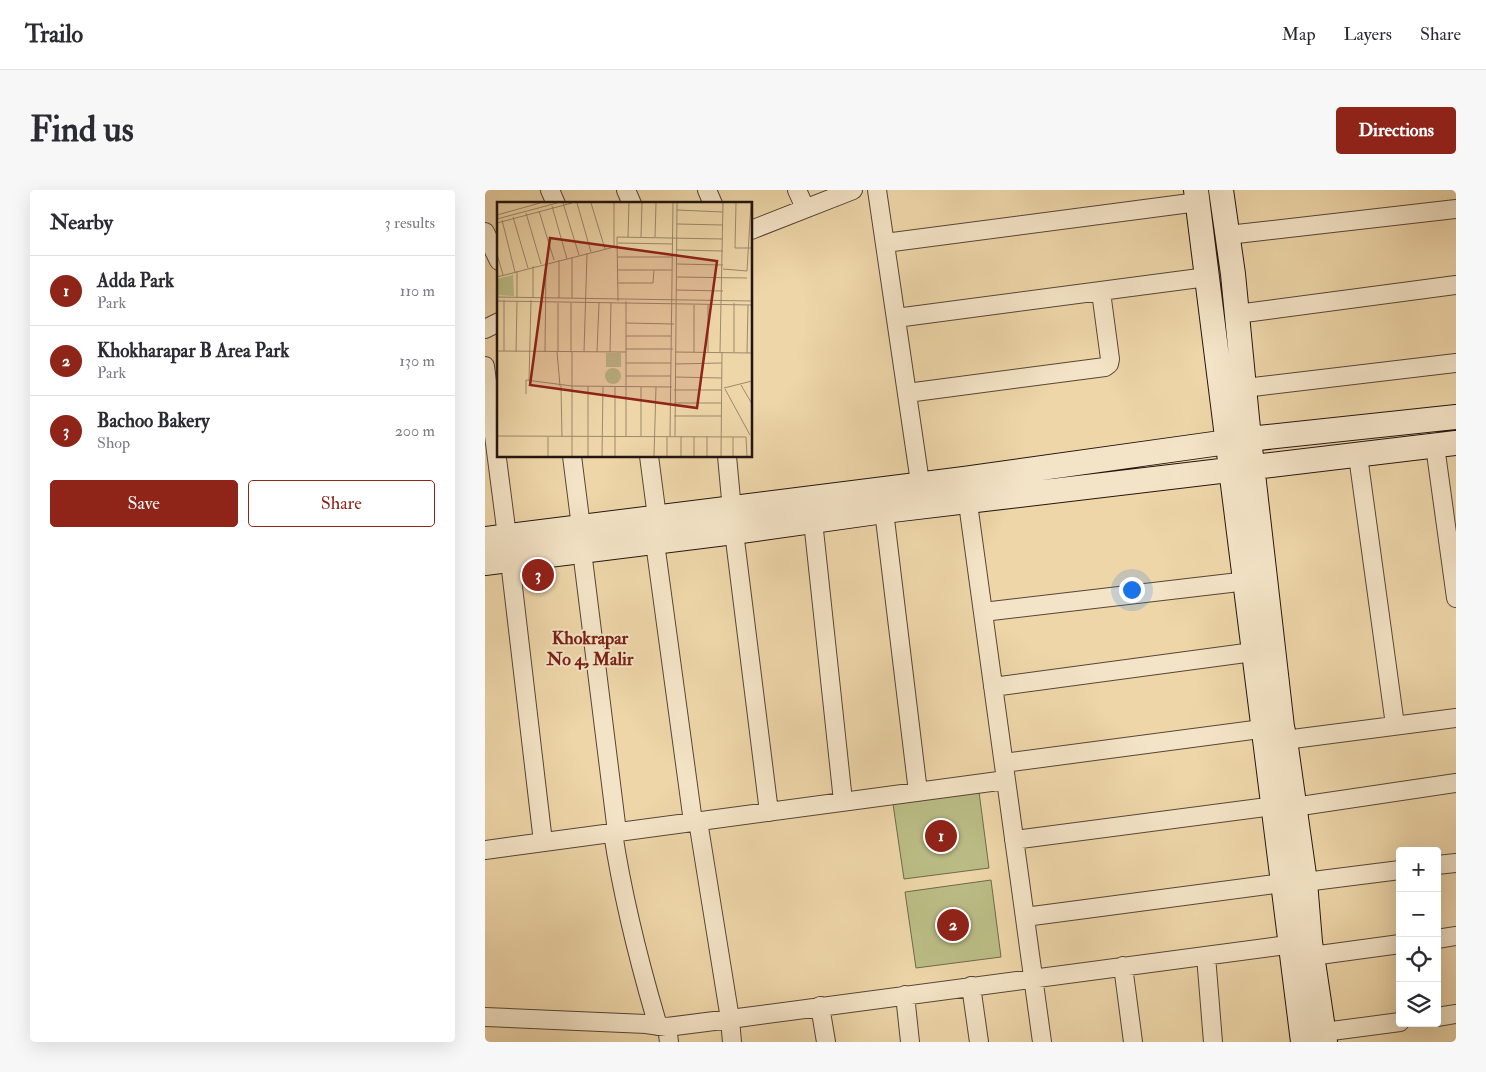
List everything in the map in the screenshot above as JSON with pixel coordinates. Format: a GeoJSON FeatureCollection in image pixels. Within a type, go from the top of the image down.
{"type":"FeatureCollection","features":[{"type":"Feature","properties":{"kind":"street"},"geometry":{"type":"LineString","coordinates":[[550,190],[555,202]]}},
{"type":"Feature","properties":{"kind":"street"},"geometry":{"type":"LineString","coordinates":[[626,190],[631,202]]}},
{"type":"Feature","properties":{"kind":"street"},"geometry":{"type":"LineString","coordinates":[[707,190],[712,202]]}},
{"type":"Feature","properties":{"kind":"street"},"geometry":{"type":"LineString","coordinates":[[797,190],[805,208]]}},
{"type":"Feature","properties":{"kind":"street"},"geometry":{"type":"LineString","coordinates":[[753,229],[853,190]]}},
{"type":"Feature","properties":{"kind":"street"},"geometry":{"type":"LineString","coordinates":[[877,190],[922,495]]}},
{"type":"Feature","properties":{"kind":"street"},"geometry":{"type":"LineString","coordinates":[[1221,190],[1228,235],[1245,388],[1239,441]]}},
{"type":"Feature","properties":{"kind":"street"},"geometry":{"type":"LineString","coordinates":[[885,243],[1197,196],[1207,277],[1239,441],[1255,580],[1277,731],[1284,806],[1317,1039],[1396,1023]]}},
{"type":"Feature","properties":{"kind":"street"},"geometry":{"type":"LineString","coordinates":[[1228,235],[1456,209]]}},
{"type":"Feature","properties":{"kind":"street"},"geometry":{"type":"LineString","coordinates":[[485,232],[497,257]]}},
{"type":"Feature","properties":{"kind":"street"},"geometry":{"type":"LineString","coordinates":[[896,318],[1207,277]]}},
{"type":"Feature","properties":{"kind":"street"},"geometry":{"type":"LineString","coordinates":[[1237,314],[1456,285]]}},
{"type":"Feature","properties":{"kind":"street"},"geometry":{"type":"LineString","coordinates":[[907,393],[1105,367],[1109,364],[1110,359],[1101,292]]}},
{"type":"Feature","properties":{"kind":"street"},"geometry":{"type":"LineString","coordinates":[[485,329],[497,323]]}},
{"type":"Feature","properties":{"kind":"street"},"geometry":{"type":"LineString","coordinates":[[1245,388],[1456,363]]}},
{"type":"Feature","properties":{"kind":"street"},"geometry":{"type":"LineString","coordinates":[[485,366],[496,537],[510,560],[543,842]]}},
{"type":"Feature","properties":{"kind":"street"},"geometry":{"type":"LineString","coordinates":[[966,490],[1239,441],[1456,417]]}},
{"type":"Feature","properties":{"kind":"street"},"geometry":{"type":"LineString","coordinates":[[496,537],[732,507],[922,495],[966,490],[1242,470],[1445,445],[1456,598]]}},
{"type":"Feature","properties":{"kind":"street"},"geometry":{"type":"LineString","coordinates":[[1358,456],[1395,726]]}},
{"type":"Feature","properties":{"kind":"street"},"geometry":{"type":"LineString","coordinates":[[572,458],[581,527]]}},
{"type":"Feature","properties":{"kind":"street"},"geometry":{"type":"LineString","coordinates":[[649,458],[657,517]]}},
{"type":"Feature","properties":{"kind":"street"},"geometry":{"type":"LineString","coordinates":[[727,458],[734,532],[769,812]]}},
{"type":"Feature","properties":{"kind":"street"},"geometry":{"type":"LineString","coordinates":[[966,490],[1042,1042]]}},
{"type":"Feature","properties":{"kind":"street"},"geometry":{"type":"LineString","coordinates":[[485,563],[884,511],[922,495]]}},
{"type":"Feature","properties":{"kind":"street"},"geometry":{"type":"LineString","coordinates":[[884,511],[918,792]]}},
{"type":"Feature","properties":{"kind":"street"},"geometry":{"type":"LineString","coordinates":[[813,521],[843,802]]}},
{"type":"Feature","properties":{"kind":"street"},"geometry":{"type":"LineString","coordinates":[[655,542],[695,822],[732,1042]]}},
{"type":"Feature","properties":{"kind":"street"},"geometry":{"type":"LineString","coordinates":[[582,551],[620,880],[639,960],[665,1032]]}},
{"type":"Feature","properties":{"kind":"street"},"geometry":{"type":"LineString","coordinates":[[983,612],[1255,580]]}},
{"type":"Feature","properties":{"kind":"street"},"geometry":{"type":"LineString","coordinates":[[1255,580],[1253,652],[1277,731]]}},
{"type":"Feature","properties":{"kind":"street"},"geometry":{"type":"LineString","coordinates":[[993,687],[1253,652]]}},
{"type":"Feature","properties":{"kind":"street"},"geometry":{"type":"LineString","coordinates":[[485,850],[918,792],[1005,771],[1277,731],[1395,726],[1456,718]]}},
{"type":"Feature","properties":{"kind":"street"},"geometry":{"type":"LineString","coordinates":[[1014,840],[1456,783]]}},
{"type":"Feature","properties":{"kind":"street"},"geometry":{"type":"LineString","coordinates":[[1441,865],[1456,863]]}},
{"type":"Feature","properties":{"kind":"street"},"geometry":{"type":"LineString","coordinates":[[1025,917],[1396,870]]}},
{"type":"Feature","properties":{"kind":"street"},"geometry":{"type":"LineString","coordinates":[[1441,938],[1456,936]]}},
{"type":"Feature","properties":{"kind":"street"},"geometry":{"type":"LineString","coordinates":[[485,1017],[665,1032],[729,1019],[820,1006],[1206,956],[1304,948],[1396,944]]}},
{"type":"Feature","properties":{"kind":"street"},"geometry":{"type":"LineString","coordinates":[[1206,956],[1213,1042]]}},
{"type":"Feature","properties":{"kind":"street"},"geometry":{"type":"LineString","coordinates":[[1123,966],[1133,1042]]}},
{"type":"Feature","properties":{"kind":"street"},"geometry":{"type":"LineString","coordinates":[[971,986],[979,1042]]}},
{"type":"Feature","properties":{"kind":"street"},"geometry":{"type":"LineString","coordinates":[[905,995],[910,1042]]}},
{"type":"Feature","properties":{"kind":"street"},"geometry":{"type":"LineString","coordinates":[[820,1006],[826,1042]]}},
{"type":"Feature","properties":{"kind":"street"},"geometry":{"type":"LineString","coordinates":[[1441,1016],[1456,1014]]}},
{"type":"Feature","properties":{"kind":"green space"},"geometry":{"type":"Polygon","coordinates":[[[979,792],[989,868],[904,879],[893,804],[979,792]]]}},
{"type":"Feature","properties":{"kind":"green space"},"geometry":{"type":"Polygon","coordinates":[[[991,880],[1001,957],[916,968],[905,892],[991,880]]]}},
{"type":"Feature","properties":{"kind":"place","name":"Bachoo Bakery"},"geometry":{"type":"Point","coordinates":[538,575]}},
{"type":"Feature","properties":{"kind":"place","name":"Adda Park"},"geometry":{"type":"Point","coordinates":[941,836]}},
{"type":"Feature","properties":{"kind":"place","name":"Khokharapar B Area Park"},"geometry":{"type":"Point","coordinates":[953,925]}},
{"type":"Feature","properties":{"kind":"district","name":"Khokrapar No 4, Malir"},"geometry":{"type":"Point","coordinates":[590,648]}}]}
